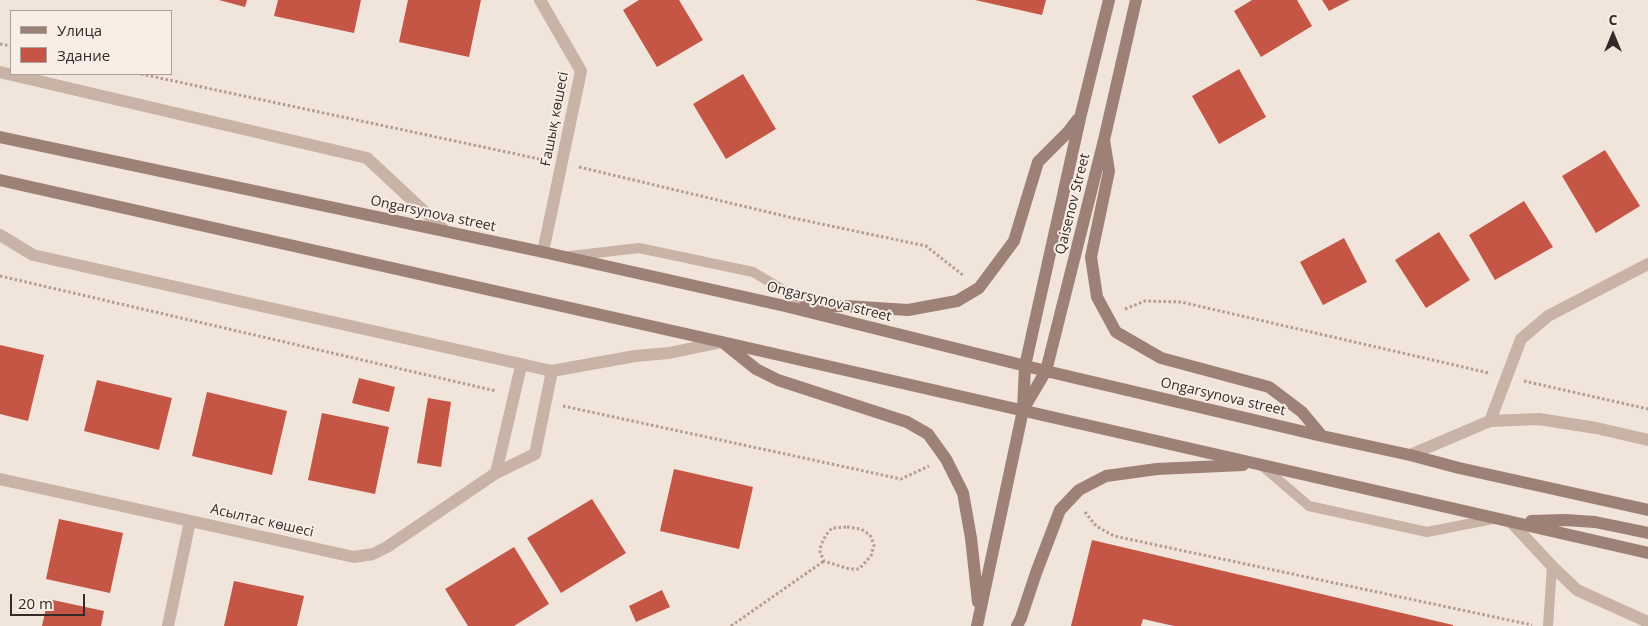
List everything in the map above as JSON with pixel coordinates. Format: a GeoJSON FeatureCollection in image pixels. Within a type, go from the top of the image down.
{"type":"FeatureCollection","features":[{"type":"Feature","properties":{"kind":"street","name":"Ғашық көшесі"},"geometry":{"type":"LineString","coordinates":[[540,0],[581,71],[543,252]]}},
{"type":"Feature","properties":{"kind":"street","name":"Qaisenov Street"},"geometry":{"type":"LineString","coordinates":[[977,622],[1023,410],[1025,366],[1081,114],[1109,0]]}},
{"type":"Feature","properties":{"kind":"street","name":"Qaisenov Street"},"geometry":{"type":"LineString","coordinates":[[1023,410],[1046,371],[1104,140],[1136,0]]}},
{"type":"Feature","properties":{"kind":"street"},"geometry":{"type":"LineString","coordinates":[[13,75],[367,158],[444,231]]}},
{"type":"Feature","properties":{"kind":"street"},"geometry":{"type":"LineString","coordinates":[[785,306],[846,306],[908,310],[957,301],[979,288],[1014,241],[1038,162],[1068,132],[1081,114]]}},
{"type":"Feature","properties":{"kind":"street","name":"Ongarsynova street"},"geometry":{"type":"LineString","coordinates":[[0,137],[543,252],[785,306],[1046,371],[1459,468],[1648,510]]}},
{"type":"Feature","properties":{"kind":"street"},"geometry":{"type":"LineString","coordinates":[[1104,140],[1109,171],[1091,258],[1097,297],[1116,332],[1161,358],[1269,387],[1302,412],[1322,436]]}},
{"type":"Feature","properties":{"kind":"street"},"geometry":{"type":"LineString","coordinates":[[0,180],[1648,552]]}},
{"type":"Feature","properties":{"kind":"street"},"geometry":{"type":"LineString","coordinates":[[0,235],[34,255],[522,366],[552,371],[635,356],[669,353],[722,342]]}},
{"type":"Feature","properties":{"kind":"street"},"geometry":{"type":"LineString","coordinates":[[1490,421],[1521,339],[1548,316],[1648,264]]}},
{"type":"Feature","properties":{"kind":"street"},"geometry":{"type":"LineString","coordinates":[[722,342],[756,369],[778,380],[907,422],[928,434],[946,459],[963,493],[972,538],[977,622]]}},
{"type":"Feature","properties":{"kind":"street"},"geometry":{"type":"LineString","coordinates":[[496,473],[522,366]]}},
{"type":"Feature","properties":{"kind":"street","name":"Асылтас көшесі"},"geometry":{"type":"LineString","coordinates":[[0,479],[354,557],[372,554],[387,547],[496,473],[535,454],[552,371]]}},
{"type":"Feature","properties":{"kind":"street"},"geometry":{"type":"LineString","coordinates":[[1410,455],[1490,421],[1539,419],[1596,428],[1648,440]]}},
{"type":"Feature","properties":{"kind":"street"},"geometry":{"type":"LineString","coordinates":[[1017,626],[1060,510],[1079,490],[1106,476],[1157,469],[1261,465]]}},
{"type":"Feature","properties":{"kind":"street"},"geometry":{"type":"LineString","coordinates":[[1511,522],[1565,520],[1595,522],[1648,533]]}},
{"type":"Feature","properties":{"kind":"street"},"geometry":{"type":"LineString","coordinates":[[168,626],[190,521]]}},
{"type":"Feature","properties":{"kind":"street"},"geometry":{"type":"LineString","coordinates":[[1511,522],[1577,590],[1648,622]]}},
{"type":"Feature","properties":{"kind":"lane"},"geometry":{"type":"LineString","coordinates":[[562,257],[639,248],[753,272],[828,317]]}},
{"type":"Feature","properties":{"kind":"lane"},"geometry":{"type":"LineString","coordinates":[[1261,465],[1309,506],[1427,532],[1497,518]]}},
{"type":"Feature","properties":{"kind":"lane"},"geometry":{"type":"LineString","coordinates":[[1548,626],[1552,566]]}},
{"type":"Feature","properties":{"kind":"path"},"geometry":{"type":"LineString","coordinates":[[0,276],[516,395]]}},
{"type":"Feature","properties":{"kind":"path"},"geometry":{"type":"LineString","coordinates":[[1107,316],[1145,301],[1181,302],[1648,409]]}},
{"type":"Feature","properties":{"kind":"path"},"geometry":{"type":"LineString","coordinates":[[546,402],[900,479],[946,459]]}},
{"type":"Feature","properties":{"kind":"path"},"geometry":{"type":"LineString","coordinates":[[1072,497],[1096,526],[1114,536],[1538,626]]}},
{"type":"Feature","properties":{"kind":"path"},"geometry":{"type":"LineString","coordinates":[[847,527],[861,529],[870,535],[874,545],[871,556],[859,568],[849,569],[824,561],[820,552],[826,535],[832,528],[847,527]]}},
{"type":"Feature","properties":{"kind":"path"},"geometry":{"type":"LineString","coordinates":[[732,626],[824,561]]}},
{"type":"Feature","properties":{"kind":"building"},"geometry":{"type":"Polygon","coordinates":[[[219,0],[247,0],[245,7],[219,0]]]}},
{"type":"Feature","properties":{"kind":"building"},"geometry":{"type":"Polygon","coordinates":[[[278,0],[361,0],[354,33],[274,16],[278,0]]]}},
{"type":"Feature","properties":{"kind":"building"},"geometry":{"type":"Polygon","coordinates":[[[408,0],[481,0],[469,57],[399,42],[408,0]]]}},
{"type":"Feature","properties":{"kind":"building"},"geometry":{"type":"Polygon","coordinates":[[[639,0],[679,0],[703,40],[657,67],[623,10],[639,0]]]}},
{"type":"Feature","properties":{"kind":"building"},"geometry":{"type":"Polygon","coordinates":[[[975,0],[1046,0],[1042,15],[975,0]]]}},
{"type":"Feature","properties":{"kind":"building"},"geometry":{"type":"Polygon","coordinates":[[[1252,0],[1297,0],[1312,26],[1261,57],[1234,11],[1252,0]]]}},
{"type":"Feature","properties":{"kind":"building"},"geometry":{"type":"Polygon","coordinates":[[[1322,0],[1350,0],[1329,11],[1322,0]]]}},
{"type":"Feature","properties":{"kind":"building"},"geometry":{"type":"Polygon","coordinates":[[[1239,69],[1266,117],[1219,144],[1192,96],[1239,69]]]}},
{"type":"Feature","properties":{"kind":"building"},"geometry":{"type":"Polygon","coordinates":[[[743,74],[776,129],[726,159],[693,104],[743,74]]]}},
{"type":"Feature","properties":{"kind":"building"},"geometry":{"type":"Polygon","coordinates":[[[1605,150],[1640,206],[1596,233],[1562,176],[1605,150]]]}},
{"type":"Feature","properties":{"kind":"building"},"geometry":{"type":"Polygon","coordinates":[[[1524,201],[1553,247],[1495,280],[1469,235],[1524,201]]]}},
{"type":"Feature","properties":{"kind":"building"},"geometry":{"type":"Polygon","coordinates":[[[1439,232],[1470,280],[1426,308],[1395,260],[1439,232]]]}},
{"type":"Feature","properties":{"kind":"building"},"geometry":{"type":"Polygon","coordinates":[[[1344,238],[1367,282],[1323,305],[1300,262],[1344,238]]]}},
{"type":"Feature","properties":{"kind":"building"},"geometry":{"type":"Polygon","coordinates":[[[0,345],[44,355],[28,421],[0,414],[0,345]]]}},
{"type":"Feature","properties":{"kind":"building"},"geometry":{"type":"Polygon","coordinates":[[[359,378],[395,387],[389,412],[352,403],[359,378]]]}},
{"type":"Feature","properties":{"kind":"building"},"geometry":{"type":"Polygon","coordinates":[[[97,380],[172,398],[159,450],[84,431],[97,380]]]}},
{"type":"Feature","properties":{"kind":"building"},"geometry":{"type":"Polygon","coordinates":[[[207,392],[287,411],[272,475],[192,456],[207,392]]]}},
{"type":"Feature","properties":{"kind":"building"},"geometry":{"type":"Polygon","coordinates":[[[428,398],[451,402],[441,467],[417,463],[428,398]]]}},
{"type":"Feature","properties":{"kind":"building"},"geometry":{"type":"Polygon","coordinates":[[[322,413],[389,427],[375,494],[308,480],[322,413]]]}},
{"type":"Feature","properties":{"kind":"building"},"geometry":{"type":"Polygon","coordinates":[[[674,469],[753,487],[739,549],[660,531],[674,469]]]}},
{"type":"Feature","properties":{"kind":"building"},"geometry":{"type":"Polygon","coordinates":[[[592,499],[626,553],[561,593],[527,538],[592,499]]]}},
{"type":"Feature","properties":{"kind":"building"},"geometry":{"type":"Polygon","coordinates":[[[59,519],[123,533],[110,593],[46,579],[59,519]]]}},
{"type":"Feature","properties":{"kind":"building"},"geometry":{"type":"Polygon","coordinates":[[[1092,540],[1453,626],[1174,626],[1143,619],[1141,626],[1071,626],[1092,540]]]}},
{"type":"Feature","properties":{"kind":"building"},"geometry":{"type":"Polygon","coordinates":[[[514,547],[549,604],[514,626],[468,626],[445,589],[514,547]]]}},
{"type":"Feature","properties":{"kind":"building"},"geometry":{"type":"Polygon","coordinates":[[[234,581],[304,596],[297,626],[224,626],[234,581]]]}},
{"type":"Feature","properties":{"kind":"building"},"geometry":{"type":"Polygon","coordinates":[[[662,590],[670,607],[636,622],[629,606],[662,590]]]}},
{"type":"Feature","properties":{"kind":"building"},"geometry":{"type":"Polygon","coordinates":[[[48,599],[104,611],[101,626],[42,626],[48,599]]]}}]}
